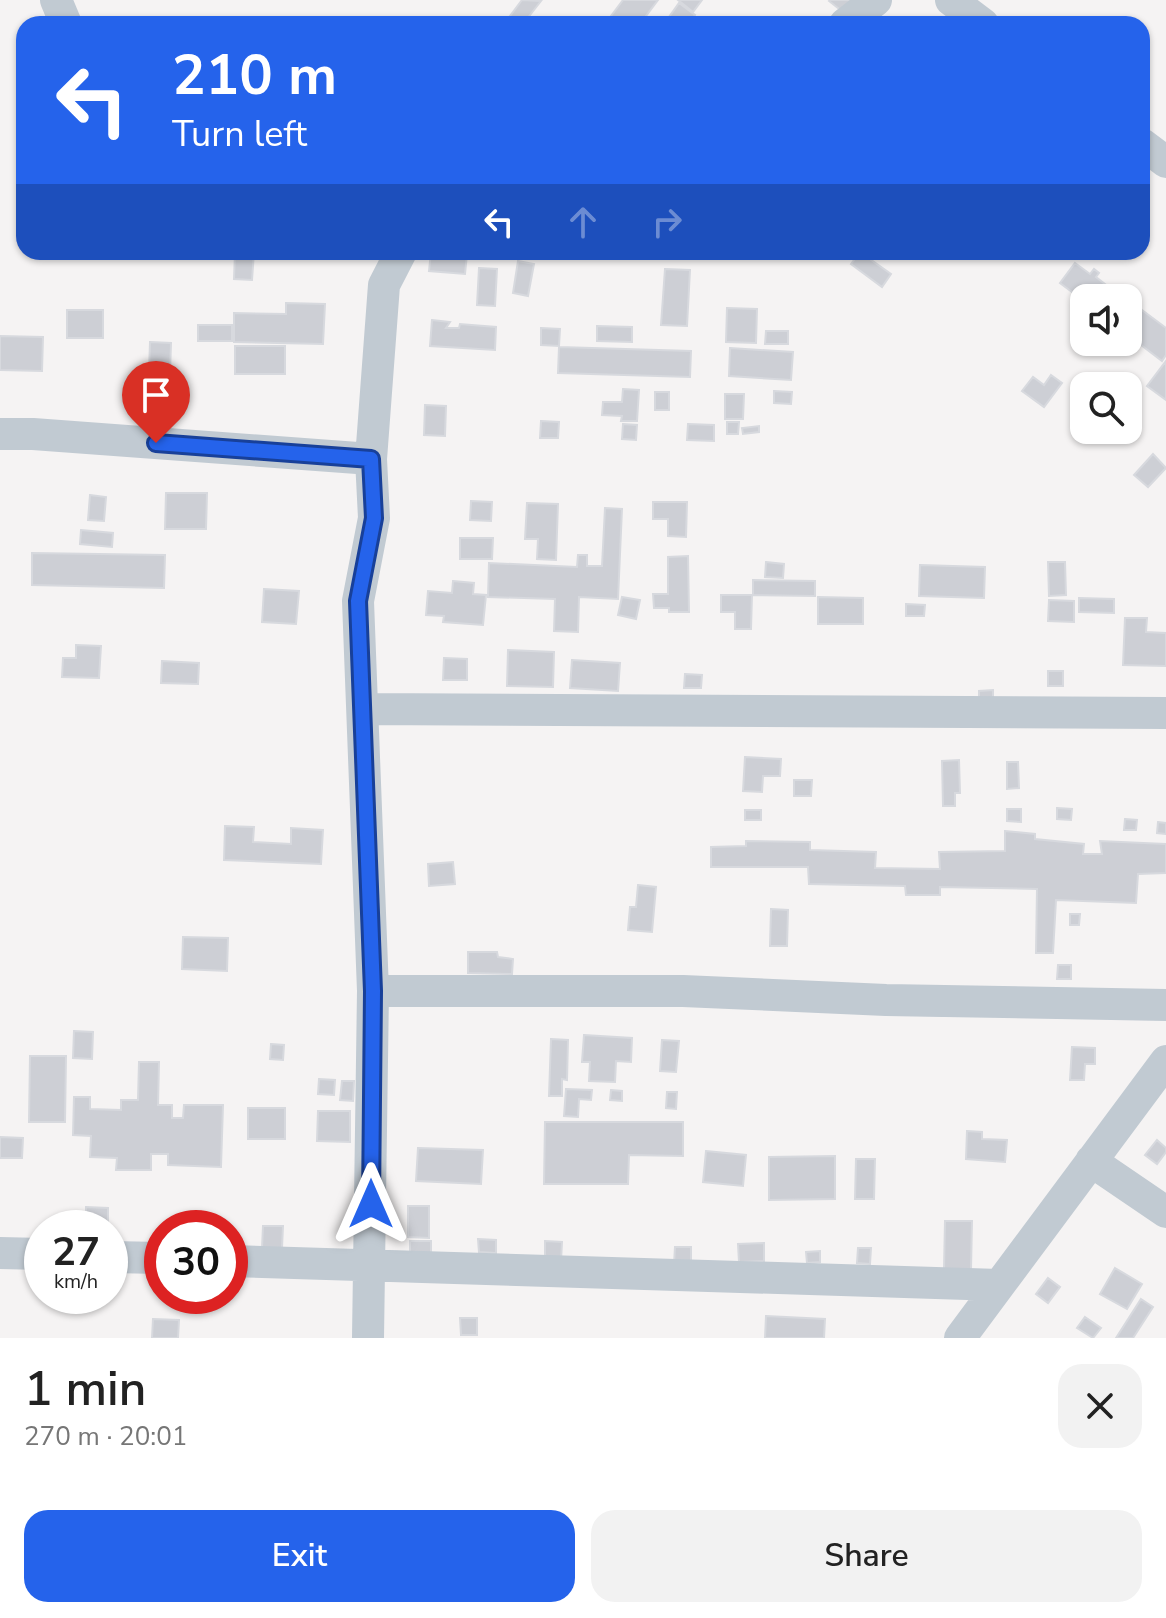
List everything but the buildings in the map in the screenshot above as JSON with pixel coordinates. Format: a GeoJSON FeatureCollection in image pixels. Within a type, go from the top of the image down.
{"type":"FeatureCollection","features":[{"type":"Feature","properties":{"kind":"street"},"geometry":{"type":"LineString","coordinates":[[855,16],[876,0]]}},
{"type":"Feature","properties":{"kind":"street"},"geometry":{"type":"LineString","coordinates":[[951,0],[972,16]]}},
{"type":"Feature","properties":{"kind":"street"},"geometry":{"type":"LineString","coordinates":[[368,1338],[373,991],[358,601],[374,518],[371,459],[384,285],[397,260]]}},
{"type":"Feature","properties":{"kind":"street"},"geometry":{"type":"LineString","coordinates":[[0,434],[371,459]]}},
{"type":"Feature","properties":{"kind":"street"},"geometry":{"type":"LineString","coordinates":[[363,709],[1166,713]]}},
{"type":"Feature","properties":{"kind":"street"},"geometry":{"type":"LineString","coordinates":[[373,991],[683,991],[886,1000],[1166,1005]]}},
{"type":"Feature","properties":{"kind":"street"},"geometry":{"type":"LineString","coordinates":[[960,1338],[1166,1061]]}},
{"type":"Feature","properties":{"kind":"street"},"geometry":{"type":"LineString","coordinates":[[1091,1161],[1166,1212]]}},
{"type":"Feature","properties":{"kind":"street"},"geometry":{"type":"LineString","coordinates":[[0,1253],[24,1254]]}},
{"type":"Feature","properties":{"kind":"street"},"geometry":{"type":"LineString","coordinates":[[248,1262],[999,1285]]}},
{"type":"Feature","properties":{"kind":"route"},"geometry":{"type":"LineString","coordinates":[[156,443],[371,459],[374,518],[358,601],[373,991],[371,1204]]}}]}
